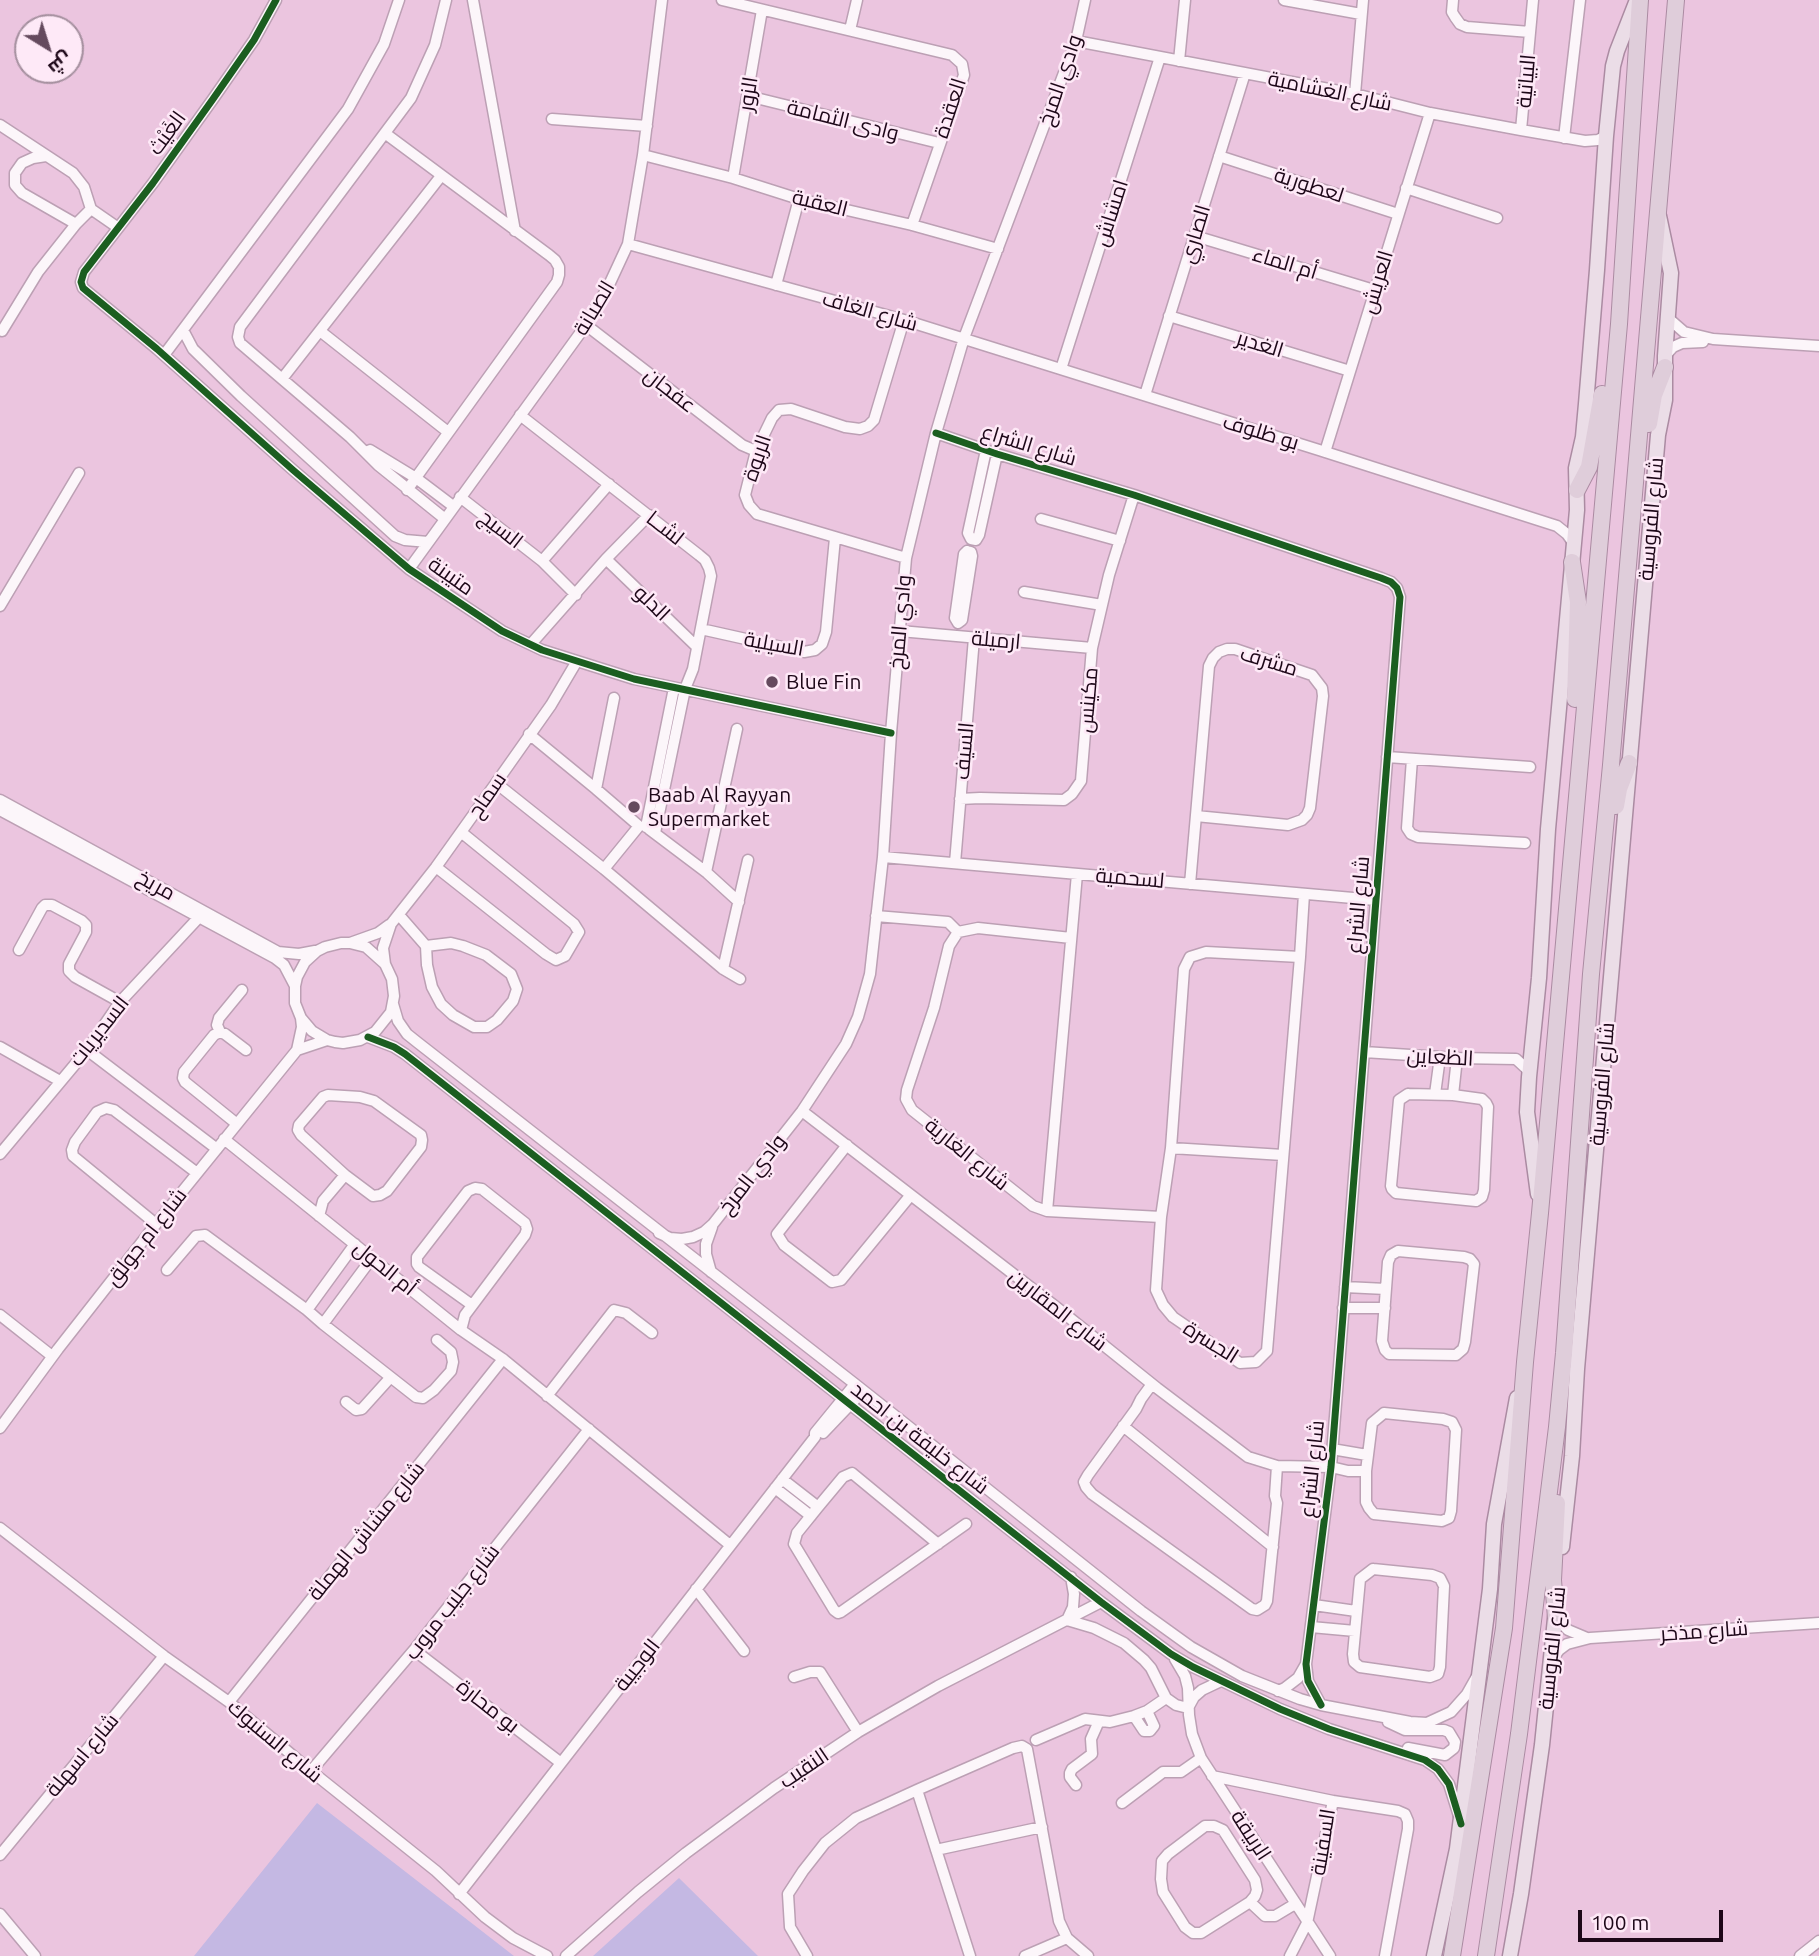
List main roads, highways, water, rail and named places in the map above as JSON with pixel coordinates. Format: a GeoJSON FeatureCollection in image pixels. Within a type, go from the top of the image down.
{"type":"FeatureCollection","features":[{"type":"Feature","properties":{"kind":"highway"},"geometry":{"type":"LineString","coordinates":[[1452,1956],[1504,1628],[1525,1362],[1616,341],[1639,0]]}},
{"type":"Feature","properties":{"kind":"highway","name":"شارع الفروسية"},"geometry":{"type":"LineString","coordinates":[[1486,1956],[1519,1734],[1557,1427],[1591,974],[1676,0]]}},
{"type":"Feature","properties":{"kind":"highway"},"geometry":{"type":"LineString","coordinates":[[1577,489],[1589,467],[1605,376],[1616,341]]}},
{"type":"Feature","properties":{"kind":"highway"},"geometry":{"type":"LineString","coordinates":[[1627,575],[1639,526],[1651,404],[1665,362]]}},
{"type":"Feature","properties":{"kind":"highway"},"geometry":{"type":"LineString","coordinates":[[1572,562],[1578,602],[1574,725],[1579,759]]}},
{"type":"Feature","properties":{"kind":"highway"},"geometry":{"type":"LineString","coordinates":[[1591,974],[1601,937],[1616,803],[1629,763]]}},
{"type":"Feature","properties":{"kind":"highway"},"geometry":{"type":"LineString","coordinates":[[1556,1618],[1553,1580],[1558,1494],[1557,1427]]}},
{"type":"Feature","properties":{"kind":"main road"},"geometry":{"type":"LineString","coordinates":[[1540,1213],[1527,1112],[1549,816],[1577,510],[1576,468],[1583,437],[1613,66],[1639,0]]}},
{"type":"Feature","properties":{"kind":"main road","name":"شارع الفروسية"},"geometry":{"type":"LineString","coordinates":[[1510,1956],[1521,1894],[1552,1660],[1572,1456],[1577,1369],[1658,435],[1665,400],[1671,267],[1658,211]]}},
{"type":"Feature","properties":{"kind":"main road"},"geometry":{"type":"LineString","coordinates":[[1434,1956],[1461,1824],[1498,1494],[1525,1362]]}},
{"type":"Feature","properties":{"kind":"place","name":"Blue Fin"},"geometry":{"type":"Point","coordinates":[772,682]}},
{"type":"Feature","properties":{"kind":"place","name":"Baab Al Rayyan Supermarket"},"geometry":{"type":"Point","coordinates":[634,807]}}]}
